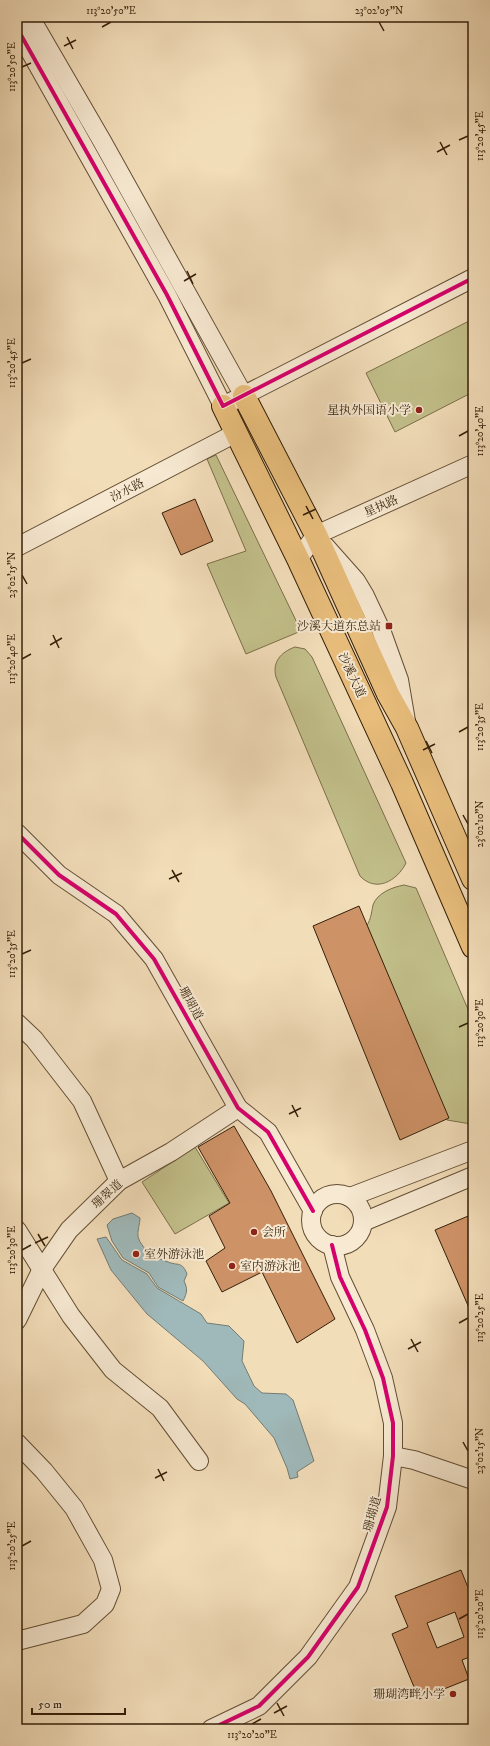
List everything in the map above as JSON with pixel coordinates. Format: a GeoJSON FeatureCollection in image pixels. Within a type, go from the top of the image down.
{"type":"FeatureCollection","features":[{"type":"Feature","properties":{"kind":"main road","name":"沙溪大道"},"geometry":{"type":"LineString","coordinates":[[244,396],[316,534],[388,694],[407,728],[473,879]]}},
{"type":"Feature","properties":{"kind":"main road","name":"沙溪大道"},"geometry":{"type":"LineString","coordinates":[[223,406],[298,559],[402,783],[473,947]]}},
{"type":"Feature","properties":{"kind":"street"},"geometry":{"type":"LineString","coordinates":[[30,17],[129,189],[244,396]]}},
{"type":"Feature","properties":{"kind":"street"},"geometry":{"type":"LineString","coordinates":[[17,28],[167,295],[223,406],[473,278]]}},
{"type":"Feature","properties":{"kind":"street","name":"汾水路"},"geometry":{"type":"LineString","coordinates":[[17,547],[236,433]]}},
{"type":"Feature","properties":{"kind":"street","name":"星执路"},"geometry":{"type":"LineString","coordinates":[[316,534],[473,464]]}},
{"type":"Feature","properties":{"kind":"street"},"geometry":{"type":"LineString","coordinates":[[298,559],[316,534]]}},
{"type":"Feature","properties":{"kind":"street","name":"珊瑚道"},"geometry":{"type":"LineString","coordinates":[[17,832],[59,875],[116,914],[154,959],[238,1108],[268,1132],[313,1211]]}},
{"type":"Feature","properties":{"kind":"street"},"geometry":{"type":"LineString","coordinates":[[17,1023],[34,1039],[82,1101],[119,1181]]}},
{"type":"Feature","properties":{"kind":"street","name":"珊翠道"},"geometry":{"type":"LineString","coordinates":[[17,1320],[42,1269],[69,1230],[119,1181],[172,1152],[238,1108]]}},
{"type":"Feature","properties":{"kind":"street"},"geometry":{"type":"LineString","coordinates":[[350,1197],[473,1150]]}},
{"type":"Feature","properties":{"kind":"street"},"geometry":{"type":"LineString","coordinates":[[363,1222],[473,1176]]}},
{"type":"Feature","properties":{"kind":"street"},"geometry":{"type":"LineString","coordinates":[[339,1194],[350,1197],[360,1208],[363,1222],[360,1232],[353,1241],[343,1245],[332,1245],[322,1241],[315,1232],[312,1222],[313,1211],[318,1202],[328,1196],[339,1194]]}},
{"type":"Feature","properties":{"kind":"street"},"geometry":{"type":"LineString","coordinates":[[17,1230],[71,1316],[113,1370],[160,1408],[199,1461]]}},
{"type":"Feature","properties":{"kind":"street","name":"珊瑚道"},"geometry":{"type":"LineString","coordinates":[[211,1729],[259,1706],[308,1657],[358,1587],[387,1507],[393,1456],[393,1423],[383,1378],[365,1330],[340,1277],[332,1245]]}},
{"type":"Feature","properties":{"kind":"street"},"geometry":{"type":"LineString","coordinates":[[17,1443],[44,1471],[74,1508],[103,1560],[111,1588],[106,1604],[83,1624],[17,1641]]}},
{"type":"Feature","properties":{"kind":"street"},"geometry":{"type":"LineString","coordinates":[[393,1456],[414,1460],[473,1480]]}},
{"type":"Feature","properties":{"kind":"shaded area"},"geometry":{"type":"Polygon","coordinates":[[[473,319],[473,392],[395,432],[366,373],[473,319]]]}},
{"type":"Feature","properties":{"kind":"shaded area"},"geometry":{"type":"Polygon","coordinates":[[[216,455],[301,631],[246,654],[207,564],[246,551],[207,459],[216,455]]]}},
{"type":"Feature","properties":{"kind":"shaded area"},"geometry":{"type":"Polygon","coordinates":[[[295,647],[305,649],[312,657],[406,863],[392,880],[386,883],[373,884],[360,876],[276,677],[275,667],[279,658],[295,647]]]}},
{"type":"Feature","properties":{"kind":"shaded area"},"geometry":{"type":"Polygon","coordinates":[[[404,885],[416,888],[473,1021],[473,1123],[471,1124],[447,1120],[364,929],[369,921],[373,905],[378,897],[390,889],[404,885]]]}},
{"type":"Feature","properties":{"kind":"shaded area"},"geometry":{"type":"Polygon","coordinates":[[[195,1147],[229,1203],[175,1234],[142,1182],[195,1147]]]}},
{"type":"Feature","properties":{"kind":"water","name":"室外游泳池"},"geometry":{"type":"Polygon","coordinates":[[[132,1213],[140,1218],[138,1237],[146,1250],[159,1258],[183,1267],[185,1270],[187,1274],[184,1281],[186,1291],[183,1301],[158,1287],[149,1273],[123,1258],[112,1241],[107,1225],[113,1219],[132,1213]]]}},
{"type":"Feature","properties":{"kind":"water"},"geometry":{"type":"Polygon","coordinates":[[[106,1237],[122,1260],[147,1274],[157,1288],[201,1314],[207,1323],[229,1326],[244,1341],[242,1361],[254,1386],[262,1393],[286,1394],[293,1400],[314,1461],[297,1472],[298,1477],[290,1479],[287,1468],[274,1438],[245,1404],[237,1399],[203,1361],[147,1314],[111,1270],[97,1239],[106,1237]]]}},
{"type":"Feature","properties":{"kind":"building"},"geometry":{"type":"Polygon","coordinates":[[[195,499],[213,541],[181,555],[162,513],[195,499]]]}},
{"type":"Feature","properties":{"kind":"building"},"geometry":{"type":"Polygon","coordinates":[[[359,906],[449,1118],[400,1140],[313,926],[359,906]]]}},
{"type":"Feature","properties":{"kind":"building","name":"会所"},"geometry":{"type":"Polygon","coordinates":[[[234,1126],[271,1191],[335,1319],[297,1343],[262,1272],[222,1292],[206,1261],[225,1248],[209,1216],[230,1203],[198,1147],[234,1126]]]}},
{"type":"Feature","properties":{"kind":"building"},"geometry":{"type":"Polygon","coordinates":[[[473,1214],[473,1317],[435,1230],[473,1214]]]}},
{"type":"Feature","properties":{"kind":"building"},"geometry":{"type":"Polygon","coordinates":[[[461,1570],[473,1600],[473,1657],[472,1656],[462,1660],[469,1679],[419,1699],[392,1634],[408,1627],[395,1596],[461,1570]],[[455,1612],[427,1623],[437,1648],[464,1637],[455,1612]]]}},
{"type":"Feature","properties":{"kind":"cycle path"},"geometry":{"type":"LineString","coordinates":[[17,28],[167,295],[223,406],[473,278]]}},
{"type":"Feature","properties":{"kind":"cycle path"},"geometry":{"type":"LineString","coordinates":[[17,833],[59,875],[116,914],[154,959],[238,1108],[268,1132],[313,1211]]}},
{"type":"Feature","properties":{"kind":"cycle path"},"geometry":{"type":"LineString","coordinates":[[211,1729],[259,1706],[308,1657],[358,1587],[387,1507],[393,1456],[393,1423],[383,1378],[365,1330],[340,1277],[332,1245]]}},
{"type":"Feature","properties":{"kind":"place","name":"星执外国语小学"},"geometry":{"type":"Point","coordinates":[419,410]}},
{"type":"Feature","properties":{"kind":"place","name":"沙溪大道东总站"},"geometry":{"type":"Point","coordinates":[389,626]}},
{"type":"Feature","properties":{"kind":"place","name":"会所"},"geometry":{"type":"Point","coordinates":[254,1232]}},
{"type":"Feature","properties":{"kind":"place","name":"室外游泳池"},"geometry":{"type":"Point","coordinates":[136,1254]}},
{"type":"Feature","properties":{"kind":"place","name":"室内游泳池"},"geometry":{"type":"Point","coordinates":[232,1266]}},
{"type":"Feature","properties":{"kind":"place","name":"珊瑚湾畔小学"},"geometry":{"type":"Point","coordinates":[453,1694]}}]}
